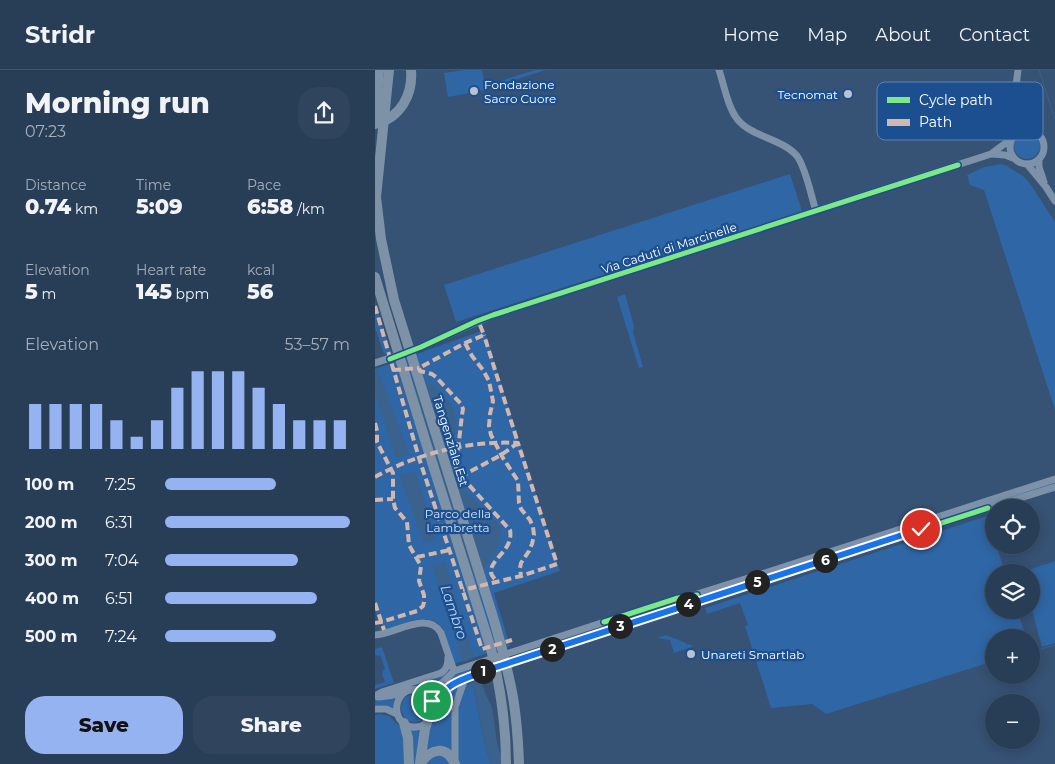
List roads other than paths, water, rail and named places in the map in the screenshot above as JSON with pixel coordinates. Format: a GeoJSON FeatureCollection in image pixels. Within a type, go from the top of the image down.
{"type":"FeatureCollection","features":[{"type":"Feature","properties":{"kind":"highway"},"geometry":{"type":"LineString","coordinates":[[375,117],[379,70]]}},
{"type":"Feature","properties":{"kind":"highway"},"geometry":{"type":"LineString","coordinates":[[376,198],[389,70]]}},
{"type":"Feature","properties":{"kind":"highway"},"geometry":{"type":"LineString","coordinates":[[375,124],[388,119],[402,107],[411,86],[411,70]]}},
{"type":"Feature","properties":{"kind":"highway","name":"Tangenziale Est"},"geometry":{"type":"LineString","coordinates":[[375,183],[381,239],[394,300],[493,617],[510,679],[517,724],[519,764]]}},
{"type":"Feature","properties":{"kind":"highway","name":"Tangenziale Est"},"geometry":{"type":"LineString","coordinates":[[375,277],[495,663],[502,715],[505,764]]}},
{"type":"Feature","properties":{"kind":"highway"},"geometry":{"type":"LineString","coordinates":[[401,719],[409,738],[409,764]]}},
{"type":"Feature","properties":{"kind":"highway"},"geometry":{"type":"LineString","coordinates":[[420,764],[427,723]]}},
{"type":"Feature","properties":{"kind":"highway"},"geometry":{"type":"LineString","coordinates":[[420,764],[433,751],[448,754],[455,764]]}},
{"type":"Feature","properties":{"kind":"street"},"geometry":{"type":"LineString","coordinates":[[719,70],[732,109],[739,121],[747,128],[789,149],[797,157],[803,168],[816,211]]}},
{"type":"Feature","properties":{"kind":"street","name":"Via Caduti di Marcinelle"},"geometry":{"type":"LineString","coordinates":[[991,154],[1010,140]]}},
{"type":"Feature","properties":{"kind":"street"},"geometry":{"type":"LineString","coordinates":[[1011,140],[1010,150],[1013,158],[1019,163],[1027,164],[1039,160],[1043,153],[1044,144],[1042,140]]}},
{"type":"Feature","properties":{"kind":"street","name":"Via Caduti di Marcinelle"},"geometry":{"type":"LineString","coordinates":[[375,364],[421,347],[493,315],[991,154],[1013,158]]}},
{"type":"Feature","properties":{"kind":"street"},"geometry":{"type":"LineString","coordinates":[[1039,160],[1046,187]]}},
{"type":"Feature","properties":{"kind":"street"},"geometry":{"type":"LineString","coordinates":[[1027,164],[1055,201]]}},
{"type":"Feature","properties":{"kind":"street"},"geometry":{"type":"LineString","coordinates":[[425,693],[441,685],[455,670],[669,601],[762,574],[1055,479]]}},
{"type":"Feature","properties":{"kind":"street"},"geometry":{"type":"LineString","coordinates":[[375,708],[386,709],[408,726],[415,727],[427,723],[446,688],[465,678],[1055,487]]}},
{"type":"Feature","properties":{"kind":"street"},"geometry":{"type":"LineString","coordinates":[[375,635],[421,623],[431,624],[439,628],[455,670]]}},
{"type":"Feature","properties":{"kind":"street"},"geometry":{"type":"LineString","coordinates":[[375,697],[382,692],[441,673],[447,666],[448,654]]}},
{"type":"Feature","properties":{"kind":"street"},"geometry":{"type":"LineString","coordinates":[[455,764],[455,707],[465,678]]}},
{"type":"Feature","properties":{"kind":"street"},"geometry":{"type":"LineString","coordinates":[[375,697],[417,690],[425,693],[431,699],[434,708]]}},
{"type":"Feature","properties":{"kind":"street"},"geometry":{"type":"LineString","coordinates":[[401,719],[396,708],[400,697],[405,692]]}},
{"type":"Feature","properties":{"kind":"water"},"geometry":{"type":"Polygon","coordinates":[[[377,371],[409,455],[396,458],[375,394],[375,372],[377,371]]]}},
{"type":"Feature","properties":{"kind":"water"},"geometry":{"type":"Polygon","coordinates":[[[399,377],[426,382],[434,386],[452,406],[456,427],[451,471],[456,482],[497,522],[501,533],[499,544],[493,556],[477,575],[465,579],[399,377]]]}},
{"type":"Feature","properties":{"kind":"water"},"geometry":{"type":"Polygon","coordinates":[[[415,472],[437,538],[424,543],[400,476],[415,472]]]}},
{"type":"Feature","properties":{"kind":"water","name":"Lambro"},"geometry":{"type":"Polygon","coordinates":[[[445,562],[474,658],[463,662],[432,566],[445,562]]]}},
{"type":"Feature","properties":{"kind":"water"},"geometry":{"type":"Polygon","coordinates":[[[480,680],[492,707],[497,742],[504,764],[491,764],[485,745],[471,683],[480,680]]]}},
{"type":"Feature","properties":{"kind":"waterway"},"geometry":{"type":"LineString","coordinates":[[1039,70],[1043,82]]}},
{"type":"Feature","properties":{"kind":"waterway"},"geometry":{"type":"LineString","coordinates":[[1043,82],[1055,119]]}},
{"type":"Feature","properties":{"kind":"waterway"},"geometry":{"type":"LineString","coordinates":[[1041,649],[1055,645]]}},
{"type":"Feature","properties":{"kind":"place","name":"Fondazione Sacro Cuore"},"geometry":{"type":"Point","coordinates":[474,91]}},
{"type":"Feature","properties":{"kind":"place","name":"Tecnomat"},"geometry":{"type":"Point","coordinates":[848,94]}},
{"type":"Feature","properties":{"kind":"place","name":"Unareti Smartlab"},"geometry":{"type":"Point","coordinates":[691,654]}},
{"type":"Feature","properties":{"kind":"park label","name":"Parco della Lambretta"},"geometry":{"type":"Point","coordinates":[458,520]}}]}
